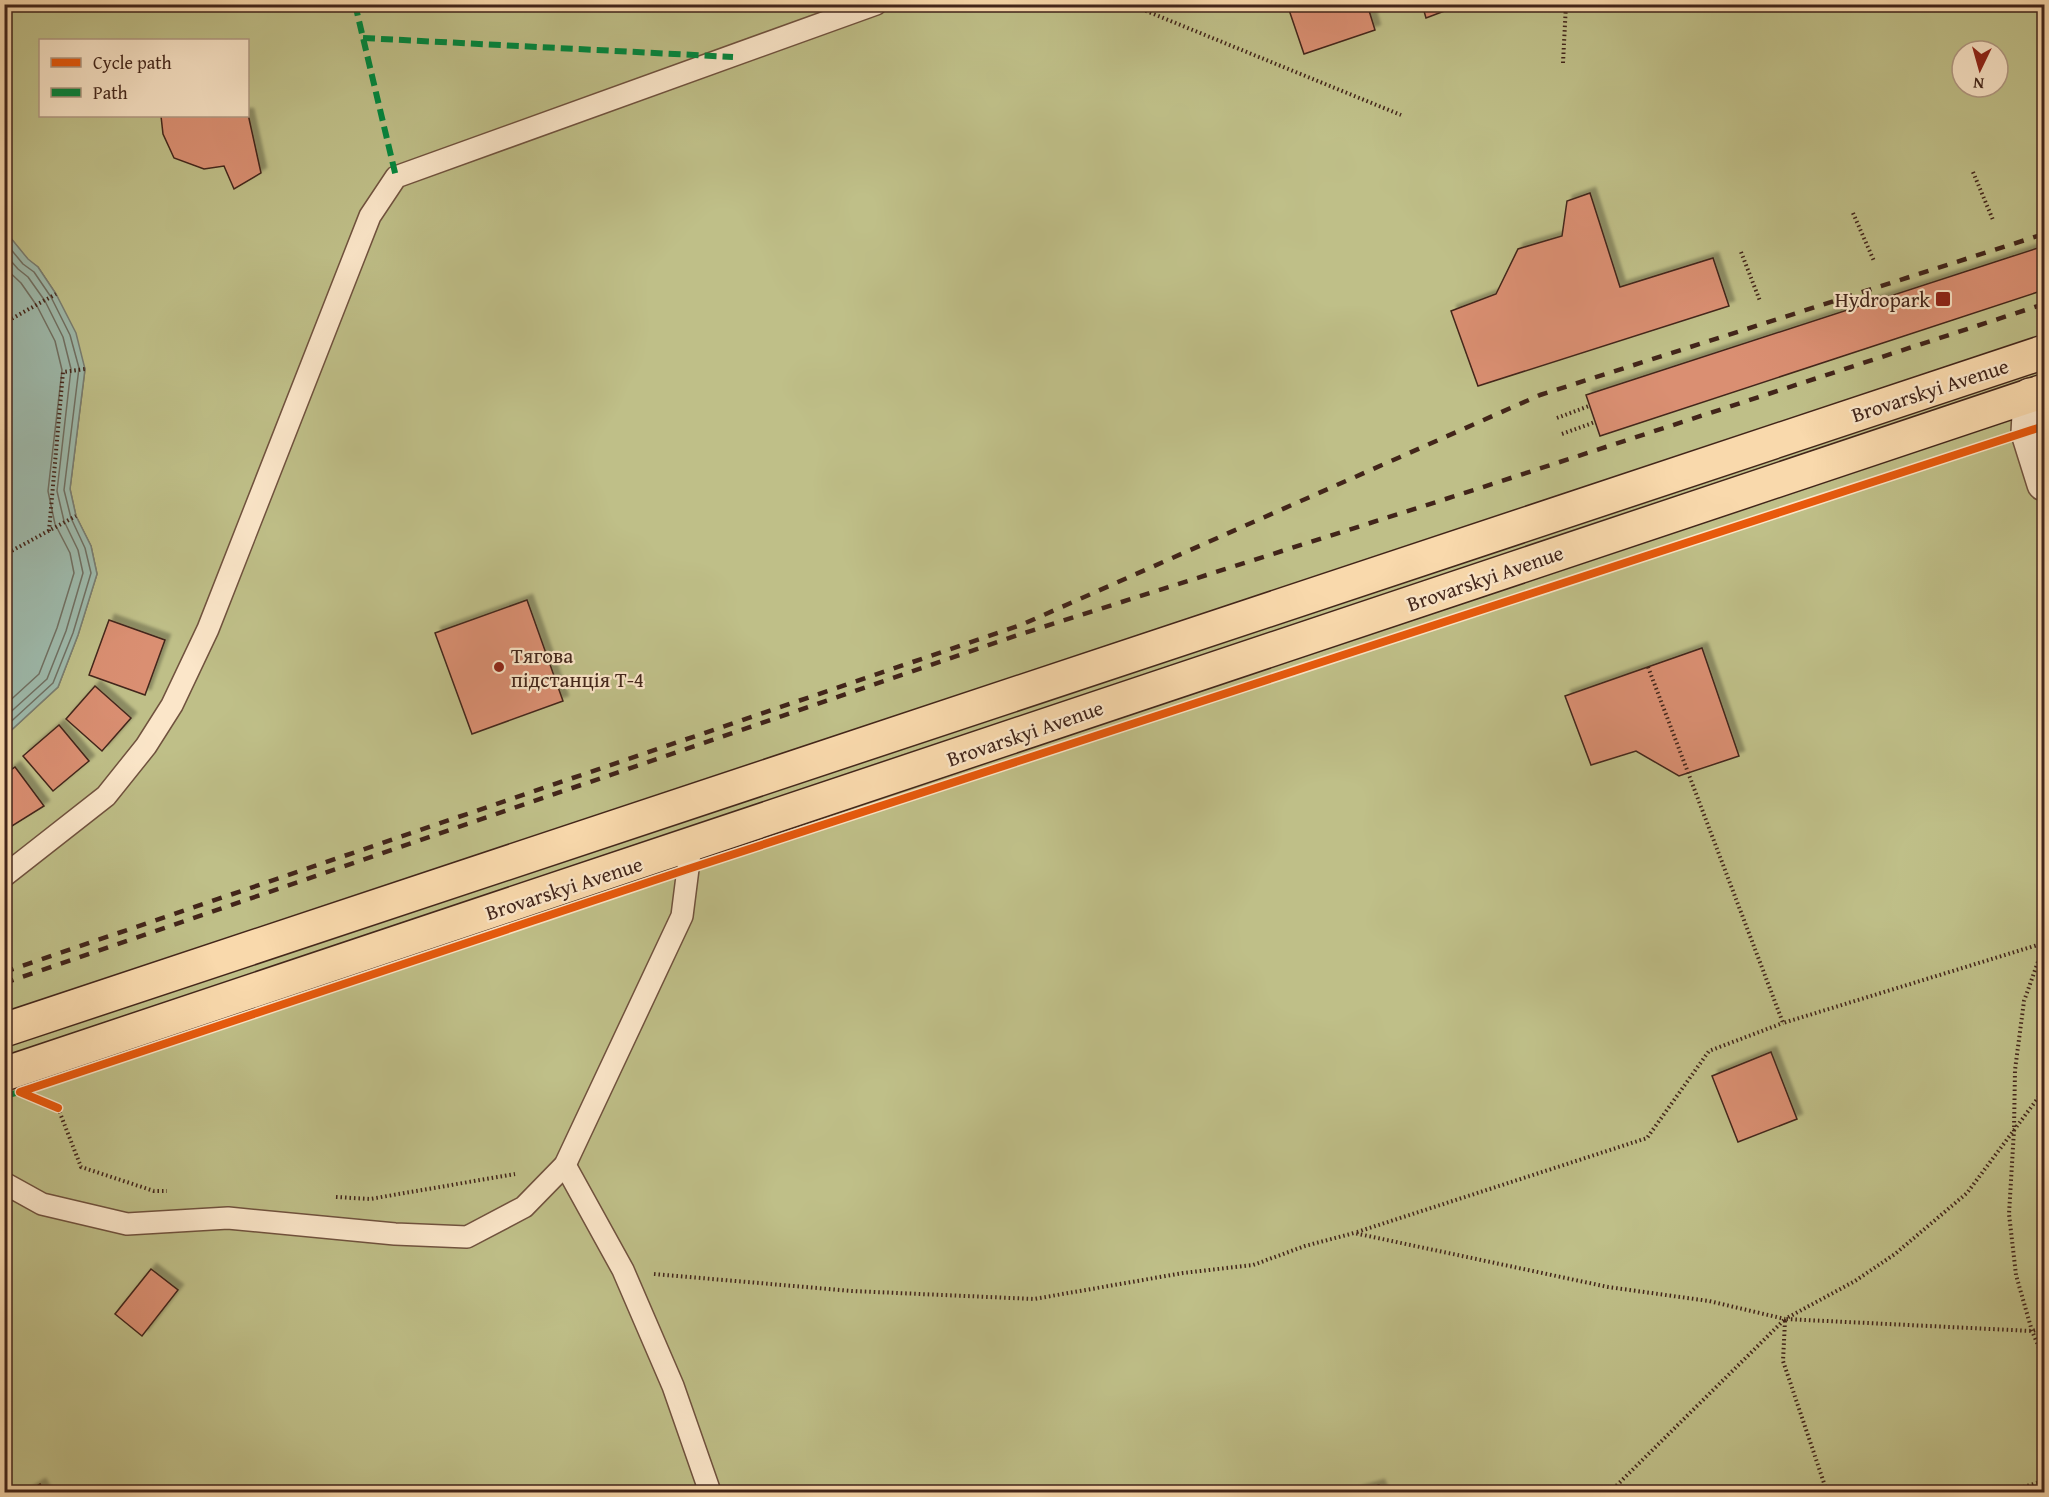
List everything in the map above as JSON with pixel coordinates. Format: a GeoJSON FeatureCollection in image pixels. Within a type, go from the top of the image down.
{"type":"FeatureCollection","features":[{"type":"Feature","properties":{"kind":"main road","name":"Brovarskyi Avenue"},"geometry":{"type":"LineString","coordinates":[[4,1030],[2044,352]]}},
{"type":"Feature","properties":{"kind":"main road","name":"Brovarskyi Avenue"},"geometry":{"type":"LineString","coordinates":[[10,1072],[691,846],[2037,393]]}},
{"type":"Feature","properties":{"kind":"street"},"geometry":{"type":"LineString","coordinates":[[2028,433],[2037,393]]}},
{"type":"Feature","properties":{"kind":"street"},"geometry":{"type":"LineString","coordinates":[[2000,405],[2028,433],[2044,484]]}},
{"type":"Feature","properties":{"kind":"lane"},"geometry":{"type":"LineString","coordinates":[[4,876],[106,796],[146,746],[172,705],[212,618],[370,216],[396,177],[876,4]]}},
{"type":"Feature","properties":{"kind":"lane"},"geometry":{"type":"LineString","coordinates":[[4,1183],[42,1204],[127,1224],[228,1218],[395,1234],[467,1237],[524,1207],[565,1165],[682,916],[691,846]]}},
{"type":"Feature","properties":{"kind":"lane"},"geometry":{"type":"LineString","coordinates":[[565,1165],[623,1270],[673,1386],[710,1492]]}},
{"type":"Feature","properties":{"kind":"path"},"geometry":{"type":"LineString","coordinates":[[1129,4],[1401,115]]}},
{"type":"Feature","properties":{"kind":"path"},"geometry":{"type":"LineString","coordinates":[[1563,63],[1566,4]]}},
{"type":"Feature","properties":{"kind":"path"},"geometry":{"type":"LineString","coordinates":[[1973,172],[1993,220]]}},
{"type":"Feature","properties":{"kind":"path"},"geometry":{"type":"LineString","coordinates":[[1854,213],[1874,261]]}},
{"type":"Feature","properties":{"kind":"path"},"geometry":{"type":"LineString","coordinates":[[1741,252],[1760,301]]}},
{"type":"Feature","properties":{"kind":"path"},"geometry":{"type":"LineString","coordinates":[[4,323],[56,294]]}},
{"type":"Feature","properties":{"kind":"path"},"geometry":{"type":"LineString","coordinates":[[49,531],[63,372],[85,369]]}},
{"type":"Feature","properties":{"kind":"path"},"geometry":{"type":"LineString","coordinates":[[1557,418],[1589,406]]}},
{"type":"Feature","properties":{"kind":"path"},"geometry":{"type":"LineString","coordinates":[[1562,434],[1595,422]]}},
{"type":"Feature","properties":{"kind":"path"},"geometry":{"type":"LineString","coordinates":[[4,555],[76,516]]}},
{"type":"Feature","properties":{"kind":"path"},"geometry":{"type":"LineString","coordinates":[[1648,667],[1783,1023]]}},
{"type":"Feature","properties":{"kind":"path"},"geometry":{"type":"LineString","coordinates":[[623,1270],[852,1291],[1034,1299],[1183,1273],[1253,1265],[1305,1246],[1354,1233],[1647,1138],[1708,1051],[1783,1023],[2044,944]]}},
{"type":"Feature","properties":{"kind":"path"},"geometry":{"type":"LineString","coordinates":[[2044,944],[2024,1001],[2015,1070],[2009,1214],[2016,1275],[2032,1331],[2044,1359]]}},
{"type":"Feature","properties":{"kind":"path"},"geometry":{"type":"LineString","coordinates":[[1610,1492],[1785,1319],[1855,1281],[1895,1254],[1967,1192],[2044,1090]]}},
{"type":"Feature","properties":{"kind":"path"},"geometry":{"type":"LineString","coordinates":[[58,1108],[81,1167],[154,1191],[175,1191]]}},
{"type":"Feature","properties":{"kind":"path"},"geometry":{"type":"LineString","coordinates":[[334,1197],[370,1199],[565,1165]]}},
{"type":"Feature","properties":{"kind":"path"},"geometry":{"type":"LineString","coordinates":[[1354,1233],[1608,1287],[1709,1301],[1785,1319],[2032,1331],[2044,1328]]}},
{"type":"Feature","properties":{"kind":"path"},"geometry":{"type":"LineString","coordinates":[[1785,1319],[1783,1361],[1827,1492]]}},
{"type":"Feature","properties":{"kind":"path"},"geometry":{"type":"LineString","coordinates":[[2006,1492],[2044,1481]]}},
{"type":"Feature","properties":{"kind":"green space","name":"Hydropark"},"geometry":{"type":"Polygon","coordinates":[[[5,5],[2044,5],[2044,1492],[5,1492],[5,736],[58,687],[78,635],[97,574],[91,546],[76,516],[70,489],[85,369],[56,294],[38,267],[28,260],[5,231],[5,5]]]}},
{"type":"Feature","properties":{"kind":"water"},"geometry":{"type":"Polygon","coordinates":[[[5,231],[28,259],[38,267],[56,294],[76,333],[85,369],[70,489],[76,516],[91,546],[97,574],[78,635],[58,687],[5,736],[5,231]]]}},
{"type":"Feature","properties":{"kind":"building"},"geometry":{"type":"Polygon","coordinates":[[[1287,4],[1367,4],[1375,30],[1304,54],[1287,4]]]}},
{"type":"Feature","properties":{"kind":"building"},"geometry":{"type":"Polygon","coordinates":[[[1422,4],[1463,4],[1426,18],[1422,4]]]}},
{"type":"Feature","properties":{"kind":"building"},"geometry":{"type":"Polygon","coordinates":[[[161,117],[249,117],[261,173],[234,189],[224,166],[204,169],[174,158],[163,134],[161,117]]]}},
{"type":"Feature","properties":{"kind":"building"},"geometry":{"type":"Polygon","coordinates":[[[1590,193],[1620,287],[1713,258],[1729,306],[1478,386],[1451,311],[1496,294],[1518,249],[1562,236],[1567,201],[1590,193]]]}},
{"type":"Feature","properties":{"kind":"building"},"geometry":{"type":"Polygon","coordinates":[[[2044,246],[2044,290],[1600,436],[1586,395],[2044,246]]]}},
{"type":"Feature","properties":{"kind":"building","name":"Тягова підстанція Т-4"},"geometry":{"type":"Polygon","coordinates":[[[527,600],[563,701],[472,734],[435,633],[527,600]]]}},
{"type":"Feature","properties":{"kind":"building"},"geometry":{"type":"Polygon","coordinates":[[[109,620],[165,640],[145,695],[89,675],[109,620]]]}},
{"type":"Feature","properties":{"kind":"building"},"geometry":{"type":"Polygon","coordinates":[[[1702,648],[1739,756],[1679,776],[1636,751],[1591,765],[1565,696],[1702,648]]]}},
{"type":"Feature","properties":{"kind":"building"},"geometry":{"type":"Polygon","coordinates":[[[95,686],[131,718],[102,751],[66,719],[95,686]]]}},
{"type":"Feature","properties":{"kind":"building"},"geometry":{"type":"Polygon","coordinates":[[[59,725],[89,761],[53,791],[23,756],[59,725]]]}},
{"type":"Feature","properties":{"kind":"building"},"geometry":{"type":"Polygon","coordinates":[[[15,767],[44,806],[4,831],[4,775],[15,767]]]}},
{"type":"Feature","properties":{"kind":"building"},"geometry":{"type":"Polygon","coordinates":[[[1771,1052],[1797,1119],[1738,1142],[1712,1076],[1771,1052]]]}},
{"type":"Feature","properties":{"kind":"building"},"geometry":{"type":"Polygon","coordinates":[[[151,1269],[178,1290],[142,1336],[115,1314],[151,1269]]]}},
{"type":"Feature","properties":{"kind":"building"},"geometry":{"type":"Polygon","coordinates":[[[40,1484],[45,1492],[27,1492],[40,1484]]]}},
{"type":"Feature","properties":{"kind":"building"},"geometry":{"type":"Polygon","coordinates":[[[1379,1485],[1382,1492],[1355,1492],[1379,1485]]]}},
{"type":"Feature","properties":{"kind":"railway"},"geometry":{"type":"LineString","coordinates":[[4,972],[1021,625],[1540,395],[2044,234]]}},
{"type":"Feature","properties":{"kind":"railway"},"geometry":{"type":"LineString","coordinates":[[4,983],[1021,634],[1474,490],[2044,304]]}},
{"type":"Feature","properties":{"kind":"marked path"},"geometry":{"type":"LineString","coordinates":[[355,4],[396,177]]}},
{"type":"Feature","properties":{"kind":"marked path"},"geometry":{"type":"LineString","coordinates":[[363,38],[733,57]]}},
{"type":"Feature","properties":{"kind":"marked path"},"geometry":{"type":"LineString","coordinates":[[4,1096],[20,1092]]}},
{"type":"Feature","properties":{"kind":"cycle path"},"geometry":{"type":"LineString","coordinates":[[58,1108],[20,1092],[688,869],[2044,426]]}},
{"type":"Feature","properties":{"kind":"place","name":"Hydropark"},"geometry":{"type":"Point","coordinates":[1943,299]}},
{"type":"Feature","properties":{"kind":"place","name":"Тягова підстанція Т-4"},"geometry":{"type":"Point","coordinates":[499,667]}}]}
